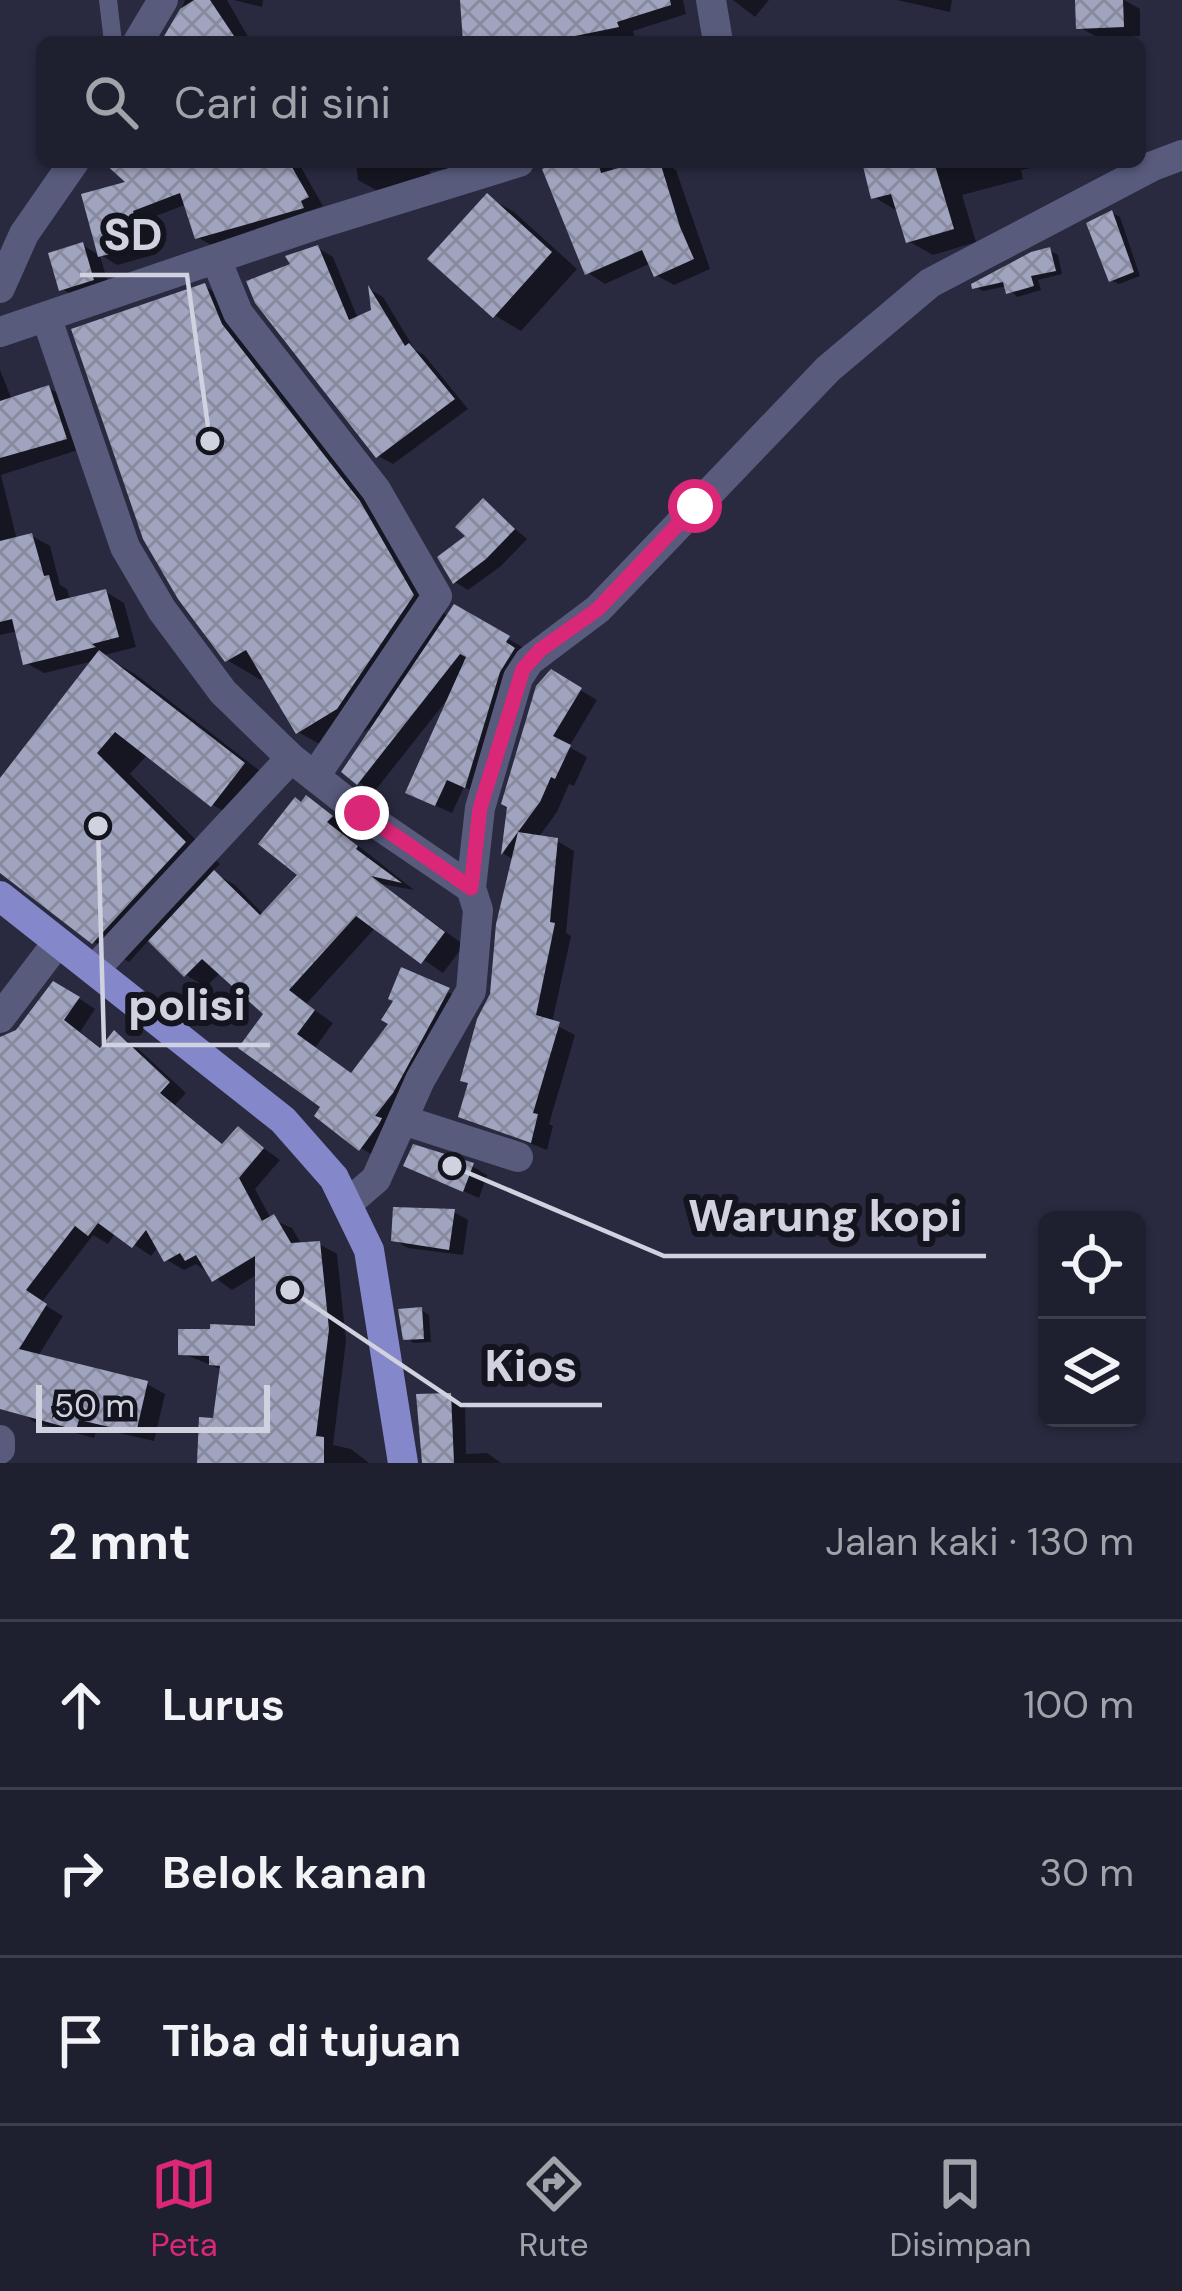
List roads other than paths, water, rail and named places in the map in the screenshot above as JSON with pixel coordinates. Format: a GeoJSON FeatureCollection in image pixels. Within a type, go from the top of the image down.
{"type":"FeatureCollection","features":[{"type":"Feature","properties":{"kind":"main road"},"geometry":{"type":"LineString","coordinates":[[0,896],[284,1120],[314,1152],[369,1250],[403,1463]]}},
{"type":"Feature","properties":{"kind":"street"},"geometry":{"type":"LineString","coordinates":[[142,36],[163,0]]}},
{"type":"Feature","properties":{"kind":"street"},"geometry":{"type":"LineString","coordinates":[[711,0],[717,36]]}},
{"type":"Feature","properties":{"kind":"street"},"geometry":{"type":"LineString","coordinates":[[347,1204],[376,1179],[420,1080],[470,991],[478,910],[471,888],[480,808],[518,678],[529,661],[598,609],[828,369],[929,283],[1182,155]]}},
{"type":"Feature","properties":{"kind":"street"},"geometry":{"type":"LineString","coordinates":[[0,288],[24,234],[70,168]]}},
{"type":"Feature","properties":{"kind":"street"},"geometry":{"type":"LineString","coordinates":[[0,332],[500,168]]}},
{"type":"Feature","properties":{"kind":"street"},"geometry":{"type":"LineString","coordinates":[[94,970],[303,767],[437,596],[376,490],[238,313],[216,259]]}},
{"type":"Feature","properties":{"kind":"street"},"geometry":{"type":"LineString","coordinates":[[47,319],[125,547],[162,610],[223,692],[303,767],[471,888]]}},
{"type":"Feature","properties":{"kind":"street"},"geometry":{"type":"LineString","coordinates":[[0,1018],[57,943]]}},
{"type":"Feature","properties":{"kind":"street"},"geometry":{"type":"LineString","coordinates":[[403,1120],[518,1157]]}},
{"type":"Feature","properties":{"kind":"lane"},"geometry":{"type":"LineString","coordinates":[[108,0],[112,36]]}},
{"type":"Feature","properties":{"kind":"place","name":"SD"},"geometry":{"type":"Point","coordinates":[210,441]}},
{"type":"Feature","properties":{"kind":"place","name":"polisi"},"geometry":{"type":"Point","coordinates":[98,826]}},
{"type":"Feature","properties":{"kind":"place","name":"Warung kopi"},"geometry":{"type":"Point","coordinates":[452,1166]}},
{"type":"Feature","properties":{"kind":"place","name":"Kios"},"geometry":{"type":"Point","coordinates":[290,1290]}}]}
